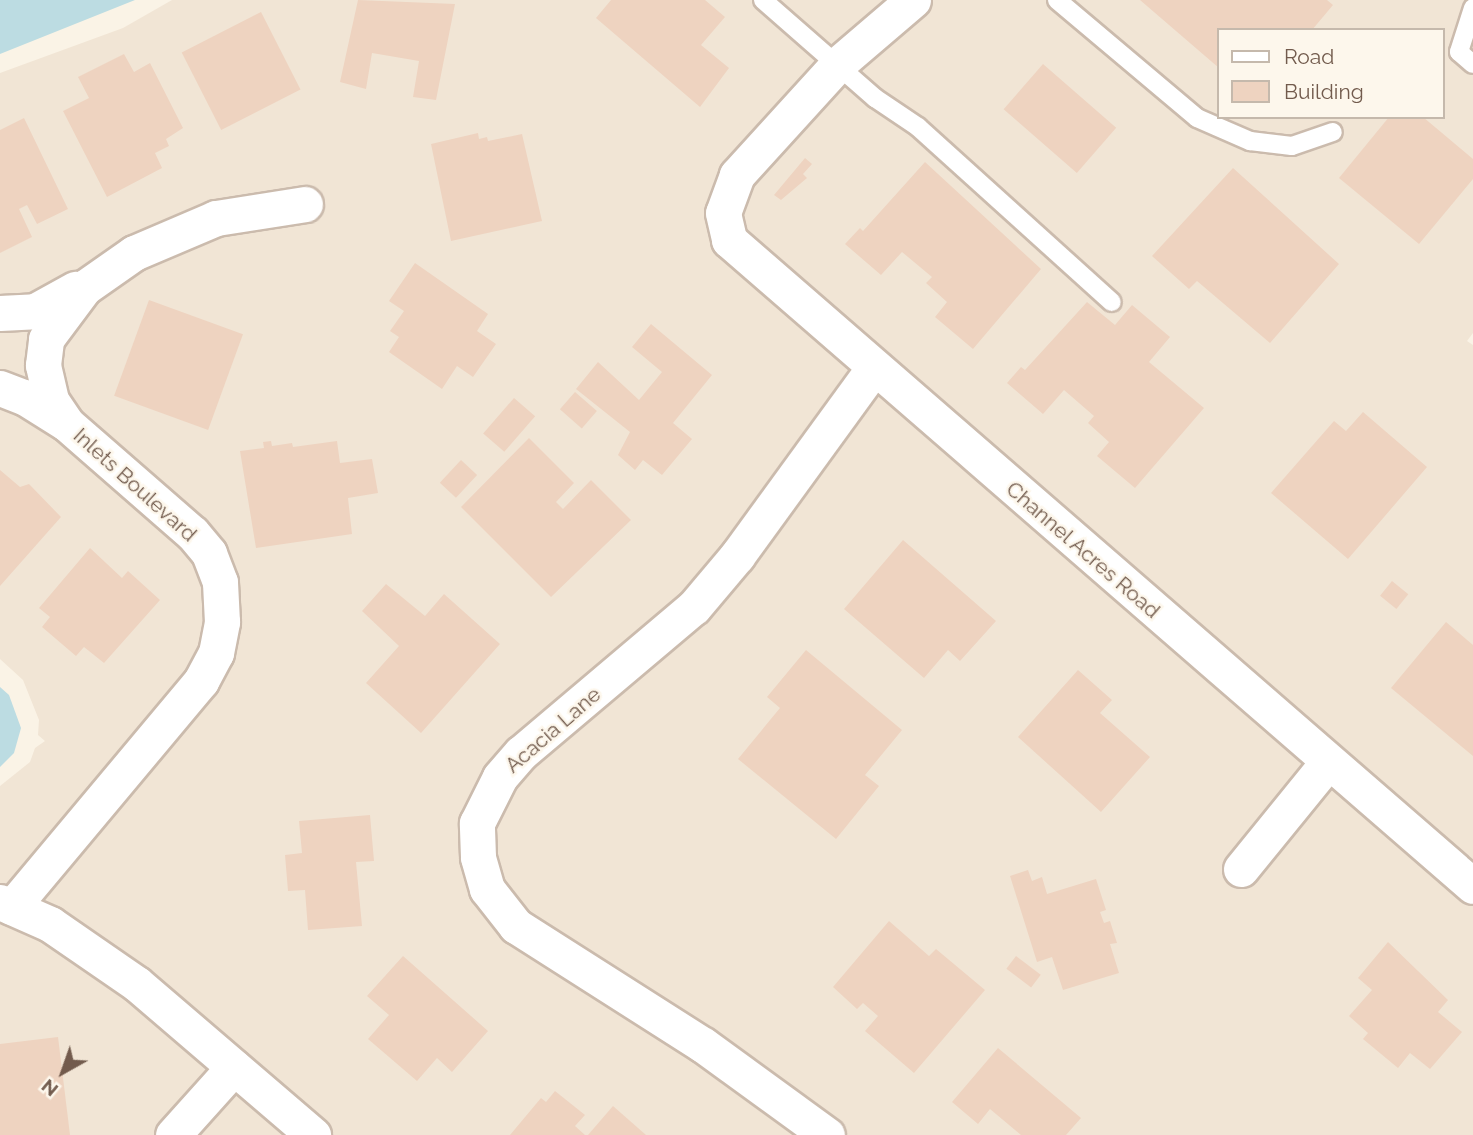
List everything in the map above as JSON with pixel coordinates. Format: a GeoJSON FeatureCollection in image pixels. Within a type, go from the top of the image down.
{"type":"FeatureCollection","features":[{"type":"Feature","properties":{"kind":"street"},"geometry":{"type":"LineString","coordinates":[[837,65],[913,0]]}},
{"type":"Feature","properties":{"kind":"street","name":"Channel Acres Road"},"geometry":{"type":"LineString","coordinates":[[837,65],[737,175],[726,197],[724,227],[738,252],[1473,886]]}},
{"type":"Feature","properties":{"kind":"street","name":"Inlets Boulevard"},"geometry":{"type":"LineString","coordinates":[[305,204],[250,211],[195,225],[102,273],[66,306],[47,339],[43,365],[48,388],[67,424],[192,533],[209,552],[220,582],[222,622],[216,653],[201,681],[6,904],[50,924],[137,984],[313,1135]]}},
{"type":"Feature","properties":{"kind":"street"},"geometry":{"type":"LineString","coordinates":[[0,313],[35,311],[102,273]]}},
{"type":"Feature","properties":{"kind":"street","name":"Acacia Lane"},"geometry":{"type":"LineString","coordinates":[[827,1135],[703,1045],[516,926],[487,889],[478,857],[477,823],[500,776],[521,752],[694,607],[737,556],[873,369]]}},
{"type":"Feature","properties":{"kind":"street"},"geometry":{"type":"LineString","coordinates":[[0,388],[24,397],[67,424]]}},
{"type":"Feature","properties":{"kind":"street"},"geometry":{"type":"LineString","coordinates":[[1241,869],[1328,762]]}},
{"type":"Feature","properties":{"kind":"street"},"geometry":{"type":"LineString","coordinates":[[173,1135],[234,1067]]}},
{"type":"Feature","properties":{"kind":"lane"},"geometry":{"type":"LineString","coordinates":[[763,0],[837,65],[918,127],[1112,302]]}},
{"type":"Feature","properties":{"kind":"lane"},"geometry":{"type":"LineString","coordinates":[[1057,0],[1197,118],[1250,141],[1292,146],[1333,132]]}},
{"type":"Feature","properties":{"kind":"lane"},"geometry":{"type":"LineString","coordinates":[[1473,8],[1459,52],[1473,64]]}},
{"type":"Feature","properties":{"kind":"shaded area"},"geometry":{"type":"Polygon","coordinates":[[[172,0],[1473,0],[1473,333],[1467,341],[1473,345],[1473,1135],[0,1135],[0,786],[30,762],[35,748],[45,741],[38,735],[39,720],[23,680],[0,659],[0,73],[123,28],[172,0]]]}},
{"type":"Feature","properties":{"kind":"water"},"geometry":{"type":"Polygon","coordinates":[[[0,0],[135,0],[0,54],[0,0]]]}},
{"type":"Feature","properties":{"kind":"water"},"geometry":{"type":"Polygon","coordinates":[[[0,687],[9,695],[21,728],[14,753],[0,767],[0,687]]]}},
{"type":"Feature","properties":{"kind":"building"},"geometry":{"type":"Polygon","coordinates":[[[358,0],[455,4],[436,100],[413,97],[419,61],[372,53],[366,89],[340,82],[358,0]]]}},
{"type":"Feature","properties":{"kind":"building"},"geometry":{"type":"Polygon","coordinates":[[[611,0],[705,0],[725,17],[701,45],[729,68],[700,107],[596,18],[611,0]]]}},
{"type":"Feature","properties":{"kind":"building"},"geometry":{"type":"Polygon","coordinates":[[[1140,0],[1327,0],[1333,5],[1314,28],[1218,28],[1218,67],[1140,0]]]}},
{"type":"Feature","properties":{"kind":"building"},"geometry":{"type":"Polygon","coordinates":[[[261,12],[300,90],[221,130],[182,52],[261,12]]]}},
{"type":"Feature","properties":{"kind":"building"},"geometry":{"type":"Polygon","coordinates":[[[124,54],[134,72],[150,63],[183,128],[166,139],[169,146],[155,153],[162,168],[107,197],[63,111],[89,98],[78,77],[124,54]]]}},
{"type":"Feature","properties":{"kind":"building"},"geometry":{"type":"Polygon","coordinates":[[[1043,64],[1116,128],[1077,173],[1004,109],[1043,64]]]}},
{"type":"Feature","properties":{"kind":"building"},"geometry":{"type":"Polygon","coordinates":[[[24,118],[68,209],[37,224],[27,205],[19,209],[32,237],[0,253],[0,130],[24,118]]]}},
{"type":"Feature","properties":{"kind":"building"},"geometry":{"type":"Polygon","coordinates":[[[1387,119],[1425,119],[1473,159],[1473,179],[1419,244],[1339,178],[1387,119]]]}},
{"type":"Feature","properties":{"kind":"building"},"geometry":{"type":"Polygon","coordinates":[[[478,133],[479,139],[487,137],[488,141],[522,134],[542,221],[451,241],[431,144],[478,133]]]}},
{"type":"Feature","properties":{"kind":"building"},"geometry":{"type":"Polygon","coordinates":[[[805,158],[812,164],[803,174],[807,178],[781,200],[774,195],[805,158]]]}},
{"type":"Feature","properties":{"kind":"building"},"geometry":{"type":"Polygon","coordinates":[[[925,162],[1041,269],[973,349],[935,317],[947,302],[926,283],[932,277],[902,252],[881,275],[845,244],[860,228],[863,231],[925,162]]]}},
{"type":"Feature","properties":{"kind":"building"},"geometry":{"type":"Polygon","coordinates":[[[1233,168],[1339,264],[1270,343],[1197,281],[1189,289],[1152,256],[1233,168]]]}},
{"type":"Feature","properties":{"kind":"building"},"geometry":{"type":"Polygon","coordinates":[[[415,263],[488,314],[477,331],[496,344],[473,377],[457,366],[442,389],[389,352],[399,337],[390,331],[404,311],[389,301],[415,263]]]}},
{"type":"Feature","properties":{"kind":"building"},"geometry":{"type":"Polygon","coordinates":[[[149,300],[243,334],[208,430],[114,396],[149,300]]]}},
{"type":"Feature","properties":{"kind":"building"},"geometry":{"type":"Polygon","coordinates":[[[1087,302],[1115,325],[1132,305],[1170,337],[1149,362],[1204,408],[1135,488],[1097,456],[1109,442],[1088,423],[1094,416],[1064,390],[1043,414],[1007,383],[1021,367],[1025,370],[1087,302]]]}},
{"type":"Feature","properties":{"kind":"building"},"geometry":{"type":"Polygon","coordinates":[[[651,324],[712,375],[673,423],[692,439],[662,475],[643,460],[635,470],[618,455],[630,432],[576,389],[598,362],[639,400],[662,372],[632,347],[651,324]]]}},
{"type":"Feature","properties":{"kind":"building"},"geometry":{"type":"Polygon","coordinates":[[[575,392],[597,411],[582,428],[560,409],[575,392]]]}},
{"type":"Feature","properties":{"kind":"building"},"geometry":{"type":"Polygon","coordinates":[[[514,398],[535,416],[504,452],[483,433],[514,398]]]}},
{"type":"Feature","properties":{"kind":"building"},"geometry":{"type":"Polygon","coordinates":[[[1363,412],[1427,467],[1348,559],[1271,493],[1334,421],[1346,431],[1363,412]]]}},
{"type":"Feature","properties":{"kind":"building"},"geometry":{"type":"Polygon","coordinates":[[[529,438],[574,483],[556,502],[563,509],[591,480],[631,520],[551,597],[461,507],[529,438]]]}},
{"type":"Feature","properties":{"kind":"building"},"geometry":{"type":"Polygon","coordinates":[[[271,441],[272,446],[292,443],[293,447],[337,441],[340,463],[372,459],[378,493],[348,498],[352,534],[256,548],[240,451],[264,448],[263,442],[271,441]]]}},
{"type":"Feature","properties":{"kind":"building"},"geometry":{"type":"Polygon","coordinates":[[[461,460],[477,475],[456,498],[440,483],[461,460]]]}},
{"type":"Feature","properties":{"kind":"building"},"geometry":{"type":"Polygon","coordinates":[[[0,470],[20,487],[29,484],[61,517],[0,586],[0,470]]]}},
{"type":"Feature","properties":{"kind":"building"},"geometry":{"type":"Polygon","coordinates":[[[903,540],[996,621],[960,661],[948,650],[924,678],[844,609],[903,540]]]}},
{"type":"Feature","properties":{"kind":"building"},"geometry":{"type":"Polygon","coordinates":[[[90,548],[122,578],[128,571],[160,600],[104,663],[84,647],[76,656],[42,627],[50,617],[39,608],[90,548]]]}},
{"type":"Feature","properties":{"kind":"building"},"geometry":{"type":"Polygon","coordinates":[[[1392,581],[1408,594],[1396,609],[1380,596],[1392,581]]]}},
{"type":"Feature","properties":{"kind":"building"},"geometry":{"type":"Polygon","coordinates":[[[386,584],[425,616],[444,594],[500,644],[421,733],[366,683],[399,646],[362,611],[386,584]]]}},
{"type":"Feature","properties":{"kind":"building"},"geometry":{"type":"Polygon","coordinates":[[[1446,622],[1473,645],[1473,756],[1391,688],[1446,622]]]}},
{"type":"Feature","properties":{"kind":"building"},"geometry":{"type":"Polygon","coordinates":[[[806,650],[902,730],[865,775],[879,786],[836,839],[738,759],[780,708],[767,697],[806,650]]]}},
{"type":"Feature","properties":{"kind":"building"},"geometry":{"type":"Polygon","coordinates":[[[1078,670],[1112,700],[1100,713],[1150,757],[1101,812],[1018,737],[1078,670]]]}},
{"type":"Feature","properties":{"kind":"building"},"geometry":{"type":"Polygon","coordinates":[[[370,815],[374,861],[356,862],[362,926],[308,930],[305,890],[288,891],[285,855],[302,853],[299,821],[370,815]]]}},
{"type":"Feature","properties":{"kind":"building"},"geometry":{"type":"Polygon","coordinates":[[[1028,870],[1032,881],[1042,877],[1047,894],[1096,879],[1106,910],[1100,912],[1104,923],[1110,921],[1117,943],[1110,944],[1119,973],[1063,990],[1052,957],[1037,962],[1010,876],[1028,870]]]}},
{"type":"Feature","properties":{"kind":"building"},"geometry":{"type":"Polygon","coordinates":[[[889,921],[929,956],[936,949],[985,990],[914,1073],[865,1031],[878,1016],[863,1003],[857,1009],[833,987],[889,921]]]}},
{"type":"Feature","properties":{"kind":"building"},"geometry":{"type":"Polygon","coordinates":[[[1388,942],[1448,1000],[1438,1012],[1462,1032],[1430,1069],[1410,1053],[1398,1068],[1363,1039],[1368,1033],[1349,1016],[1372,990],[1358,978],[1388,942]]]}},
{"type":"Feature","properties":{"kind":"building"},"geometry":{"type":"Polygon","coordinates":[[[403,956],[488,1031],[452,1072],[437,1058],[417,1081],[368,1039],[389,1015],[367,996],[403,956]]]}},
{"type":"Feature","properties":{"kind":"building"},"geometry":{"type":"Polygon","coordinates":[[[1016,956],[1041,975],[1031,987],[1006,969],[1016,956]]]}},
{"type":"Feature","properties":{"kind":"building"},"geometry":{"type":"Polygon","coordinates":[[[58,1037],[70,1135],[0,1135],[0,1044],[58,1037]]]}},
{"type":"Feature","properties":{"kind":"building"},"geometry":{"type":"Polygon","coordinates":[[[998,1048],[1081,1118],[1066,1135],[1021,1135],[990,1109],[978,1124],[952,1102],[998,1048]]]}},
{"type":"Feature","properties":{"kind":"building"},"geometry":{"type":"Polygon","coordinates":[[[555,1091],[585,1115],[575,1126],[585,1135],[510,1135],[541,1098],[546,1102],[555,1091]]]}},
{"type":"Feature","properties":{"kind":"building"},"geometry":{"type":"Polygon","coordinates":[[[613,1106],[646,1135],[588,1135],[613,1106]]]}}]}
